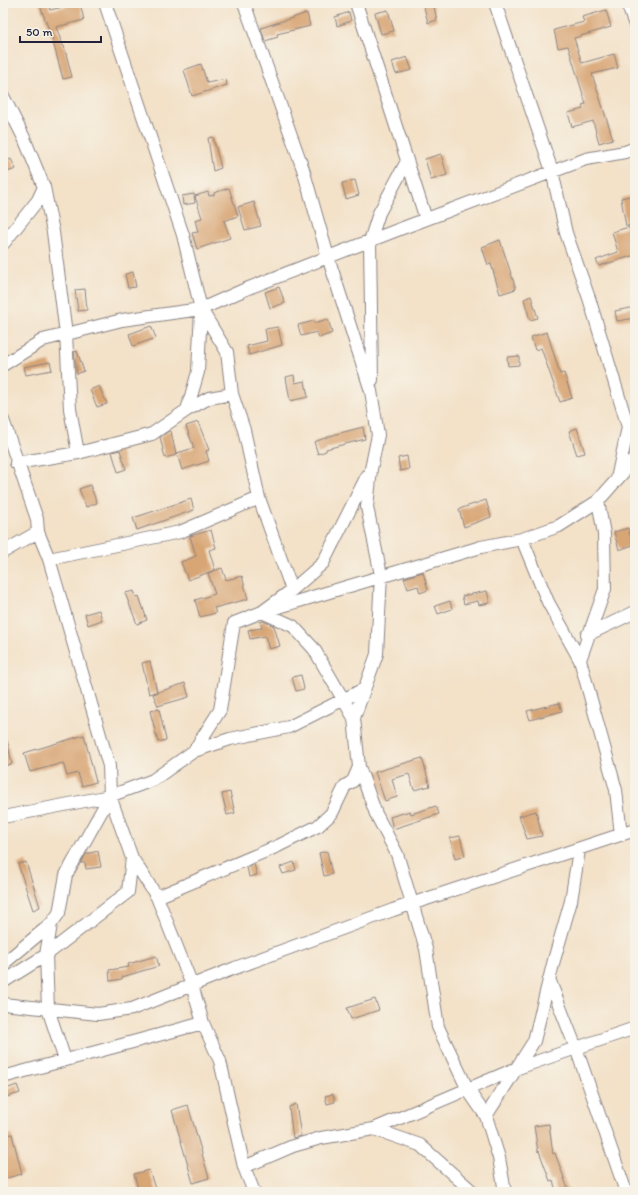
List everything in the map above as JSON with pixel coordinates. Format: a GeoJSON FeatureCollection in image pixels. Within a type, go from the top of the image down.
{"type":"FeatureCollection","features":[{"type":"Feature","properties":{"kind":"street"},"geometry":{"type":"LineString","coordinates":[[105,3],[183,235],[201,309],[198,372],[187,410]]}},
{"type":"Feature","properties":{"kind":"street"},"geometry":{"type":"LineString","coordinates":[[244,3],[303,169],[328,257],[371,392],[378,435],[370,469],[367,506],[381,575],[377,654],[354,718]]}},
{"type":"Feature","properties":{"kind":"street"},"geometry":{"type":"LineString","coordinates":[[356,3],[426,219]]}},
{"type":"Feature","properties":{"kind":"street"},"geometry":{"type":"LineString","coordinates":[[495,3],[552,172],[566,233],[589,298],[628,427],[616,479]]}},
{"type":"Feature","properties":{"kind":"street"},"geometry":{"type":"LineString","coordinates":[[628,4],[635,25]]}},
{"type":"Feature","properties":{"kind":"street"},"geometry":{"type":"LineString","coordinates":[[3,96],[24,138],[44,186],[53,232],[66,334],[70,409],[78,453]]}},
{"type":"Feature","properties":{"kind":"street"},"geometry":{"type":"LineString","coordinates":[[3,365],[43,340],[122,320],[201,309],[328,257],[586,159],[625,152],[635,148]]}},
{"type":"Feature","properties":{"kind":"street"},"geometry":{"type":"LineString","coordinates":[[371,392],[372,336],[370,241],[379,213],[407,161]]}},
{"type":"Feature","properties":{"kind":"street"},"geometry":{"type":"LineString","coordinates":[[3,244],[38,200],[44,186]]}},
{"type":"Feature","properties":{"kind":"street"},"geometry":{"type":"LineString","coordinates":[[201,309],[226,352],[232,394],[244,430],[259,498],[292,590]]}},
{"type":"Feature","properties":{"kind":"street"},"geometry":{"type":"LineString","coordinates":[[16,463],[78,453],[152,434],[187,410],[209,398],[232,394]]}},
{"type":"Feature","properties":{"kind":"street"},"geometry":{"type":"LineString","coordinates":[[3,420],[16,463],[37,519],[38,532],[49,559],[109,766],[110,796],[132,858],[157,897],[192,986],[202,1023],[220,1061],[244,1167],[254,1192]]}},
{"type":"Feature","properties":{"kind":"street"},"geometry":{"type":"LineString","coordinates":[[194,751],[220,710],[234,623],[262,612],[381,575],[482,547],[522,539],[559,526],[598,501],[635,459]]}},
{"type":"Feature","properties":{"kind":"street"},"geometry":{"type":"LineString","coordinates":[[262,612],[292,590],[323,563],[370,469]]}},
{"type":"Feature","properties":{"kind":"street"},"geometry":{"type":"LineString","coordinates":[[616,479],[635,472]]}},
{"type":"Feature","properties":{"kind":"street"},"geometry":{"type":"LineString","coordinates":[[49,559],[180,532],[259,498]]}},
{"type":"Feature","properties":{"kind":"street"},"geometry":{"type":"LineString","coordinates":[[580,660],[605,589],[604,534],[598,501]]}},
{"type":"Feature","properties":{"kind":"street"},"geometry":{"type":"LineString","coordinates":[[3,552],[38,532]]}},
{"type":"Feature","properties":{"kind":"street"},"geometry":{"type":"LineString","coordinates":[[522,539],[548,602],[580,660],[616,790],[621,835]]}},
{"type":"Feature","properties":{"kind":"street"},"geometry":{"type":"LineString","coordinates":[[262,612],[293,626],[314,649],[354,718],[359,767],[376,814],[397,854],[426,949],[438,1027],[468,1090],[486,1116],[499,1158],[505,1192]]}},
{"type":"Feature","properties":{"kind":"street"},"geometry":{"type":"LineString","coordinates":[[588,635],[635,612]]}},
{"type":"Feature","properties":{"kind":"street"},"geometry":{"type":"LineString","coordinates":[[3,817],[110,796],[153,780],[194,751],[230,739],[289,727],[364,689]]}},
{"type":"Feature","properties":{"kind":"street"},"geometry":{"type":"LineString","coordinates":[[157,897],[278,846],[318,826],[332,813],[345,786],[353,781],[359,767]]}},
{"type":"Feature","properties":{"kind":"street"},"geometry":{"type":"LineString","coordinates":[[3,964],[51,924],[59,913],[66,875],[110,796]]}},
{"type":"Feature","properties":{"kind":"street"},"geometry":{"type":"LineString","coordinates":[[3,1004],[48,1010],[98,1014],[132,1009],[285,950],[412,904],[579,850],[635,830]]}},
{"type":"Feature","properties":{"kind":"street"},"geometry":{"type":"LineString","coordinates":[[486,1116],[514,1069],[534,1041],[549,979],[571,901],[579,850]]}},
{"type":"Feature","properties":{"kind":"street"},"geometry":{"type":"LineString","coordinates":[[3,982],[46,955],[128,892],[132,858]]}},
{"type":"Feature","properties":{"kind":"street"},"geometry":{"type":"LineString","coordinates":[[51,924],[46,955],[48,1010],[65,1060]]}},
{"type":"Feature","properties":{"kind":"street"},"geometry":{"type":"LineString","coordinates":[[549,979],[576,1048],[626,1192]]}},
{"type":"Feature","properties":{"kind":"street"},"geometry":{"type":"LineString","coordinates":[[3,1077],[202,1023]]}},
{"type":"Feature","properties":{"kind":"street"},"geometry":{"type":"LineString","coordinates":[[244,1167],[293,1146],[314,1140],[374,1129],[514,1069],[635,1028]]}},
{"type":"Feature","properties":{"kind":"street"},"geometry":{"type":"LineString","coordinates":[[374,1129],[420,1145],[473,1192]]}},
{"type":"Feature","properties":{"kind":"building"},"geometry":{"type":"Polygon","coordinates":[[[39,3],[48,3],[50,10],[80,3],[84,20],[56,27],[64,46],[72,77],[63,79],[52,38],[39,3]]]}},
{"type":"Feature","properties":{"kind":"building"},"geometry":{"type":"Polygon","coordinates":[[[423,3],[433,3],[437,20],[428,23],[423,3]]]}},
{"type":"Feature","properties":{"kind":"building"},"geometry":{"type":"Polygon","coordinates":[[[388,10],[394,31],[381,34],[375,13],[388,10]]]}},
{"type":"Feature","properties":{"kind":"building"},"geometry":{"type":"Polygon","coordinates":[[[606,10],[611,27],[574,38],[582,63],[614,54],[618,68],[592,74],[613,139],[599,143],[593,121],[572,127],[568,113],[583,109],[582,105],[586,104],[568,46],[558,48],[554,30],[584,22],[582,17],[606,10]]]}},
{"type":"Feature","properties":{"kind":"building"},"geometry":{"type":"Polygon","coordinates":[[[349,12],[351,21],[337,26],[335,17],[349,12]]]}},
{"type":"Feature","properties":{"kind":"building"},"geometry":{"type":"Polygon","coordinates":[[[307,13],[310,26],[277,34],[278,37],[265,41],[261,28],[307,13]]]}},
{"type":"Feature","properties":{"kind":"building"},"geometry":{"type":"Polygon","coordinates":[[[407,57],[412,70],[396,74],[392,62],[407,57]]]}},
{"type":"Feature","properties":{"kind":"building"},"geometry":{"type":"Polygon","coordinates":[[[201,64],[207,83],[226,79],[227,85],[192,96],[184,70],[201,64]]]}},
{"type":"Feature","properties":{"kind":"building"},"geometry":{"type":"Polygon","coordinates":[[[213,137],[221,168],[213,171],[208,138],[213,137]]]}},
{"type":"Feature","properties":{"kind":"building"},"geometry":{"type":"Polygon","coordinates":[[[441,154],[447,175],[431,180],[425,159],[441,154]]]}},
{"type":"Feature","properties":{"kind":"building"},"geometry":{"type":"Polygon","coordinates":[[[11,159],[16,169],[7,172],[3,163],[11,159]]]}},
{"type":"Feature","properties":{"kind":"building"},"geometry":{"type":"Polygon","coordinates":[[[355,180],[359,195],[346,199],[342,183],[355,180]]]}},
{"type":"Feature","properties":{"kind":"building"},"geometry":{"type":"Polygon","coordinates":[[[229,188],[238,216],[224,221],[230,238],[197,249],[192,233],[198,232],[195,220],[202,218],[195,196],[208,192],[209,196],[214,195],[214,193],[229,188]]]}},
{"type":"Feature","properties":{"kind":"building"},"geometry":{"type":"Polygon","coordinates":[[[194,194],[195,203],[183,205],[182,196],[194,194]]]}},
{"type":"Feature","properties":{"kind":"building"},"geometry":{"type":"Polygon","coordinates":[[[635,195],[635,224],[626,226],[621,198],[635,195]]]}},
{"type":"Feature","properties":{"kind":"building"},"geometry":{"type":"Polygon","coordinates":[[[254,202],[261,226],[245,230],[238,207],[254,202]]]}},
{"type":"Feature","properties":{"kind":"building"},"geometry":{"type":"Polygon","coordinates":[[[629,227],[635,248],[635,255],[599,266],[596,260],[618,252],[612,232],[629,227]]]}},
{"type":"Feature","properties":{"kind":"building"},"geometry":{"type":"Polygon","coordinates":[[[500,240],[516,289],[500,294],[491,264],[488,265],[482,247],[500,240]]]}},
{"type":"Feature","properties":{"kind":"building"},"geometry":{"type":"Polygon","coordinates":[[[133,272],[136,287],[128,288],[125,274],[133,272]]]}},
{"type":"Feature","properties":{"kind":"building"},"geometry":{"type":"Polygon","coordinates":[[[279,287],[285,303],[270,308],[265,292],[279,287]]]}},
{"type":"Feature","properties":{"kind":"building"},"geometry":{"type":"Polygon","coordinates":[[[85,289],[87,310],[78,311],[75,290],[85,289]]]}},
{"type":"Feature","properties":{"kind":"building"},"geometry":{"type":"Polygon","coordinates":[[[531,296],[538,318],[530,320],[524,299],[531,296]]]}},
{"type":"Feature","properties":{"kind":"building"},"geometry":{"type":"Polygon","coordinates":[[[635,307],[635,318],[617,321],[615,311],[635,307]]]}},
{"type":"Feature","properties":{"kind":"building"},"geometry":{"type":"Polygon","coordinates":[[[328,319],[332,333],[319,338],[317,332],[301,336],[298,325],[328,319]]]}},
{"type":"Feature","properties":{"kind":"building"},"geometry":{"type":"Polygon","coordinates":[[[151,326],[156,338],[133,346],[129,334],[151,326]]]}},
{"type":"Feature","properties":{"kind":"building"},"geometry":{"type":"Polygon","coordinates":[[[278,327],[282,345],[249,355],[247,346],[267,341],[265,329],[278,327]]]}},
{"type":"Feature","properties":{"kind":"building"},"geometry":{"type":"Polygon","coordinates":[[[547,332],[560,374],[564,373],[572,398],[560,402],[541,348],[535,350],[531,337],[547,332]]]}},
{"type":"Feature","properties":{"kind":"building"},"geometry":{"type":"Polygon","coordinates":[[[77,351],[84,371],[77,374],[74,352],[77,351]]]}},
{"type":"Feature","properties":{"kind":"building"},"geometry":{"type":"Polygon","coordinates":[[[519,356],[519,365],[508,366],[507,357],[519,356]]]}},
{"type":"Feature","properties":{"kind":"building"},"geometry":{"type":"Polygon","coordinates":[[[50,362],[52,370],[26,375],[24,367],[50,362]]]}},
{"type":"Feature","properties":{"kind":"building"},"geometry":{"type":"Polygon","coordinates":[[[294,375],[295,383],[305,381],[308,397],[290,401],[286,377],[294,375]]]}},
{"type":"Feature","properties":{"kind":"building"},"geometry":{"type":"Polygon","coordinates":[[[99,386],[107,404],[97,407],[90,390],[99,386]]]}},
{"type":"Feature","properties":{"kind":"building"},"geometry":{"type":"Polygon","coordinates":[[[198,422],[209,450],[206,451],[209,461],[182,470],[177,453],[194,448],[186,426],[198,422]]]}},
{"type":"Feature","properties":{"kind":"building"},"geometry":{"type":"Polygon","coordinates":[[[363,427],[365,439],[326,449],[326,451],[318,454],[314,442],[336,434],[363,427]]]}},
{"type":"Feature","properties":{"kind":"building"},"geometry":{"type":"Polygon","coordinates":[[[577,428],[585,453],[577,455],[569,431],[577,428]]]}},
{"type":"Feature","properties":{"kind":"building"},"geometry":{"type":"Polygon","coordinates":[[[171,431],[176,455],[165,458],[160,437],[171,431]]]}},
{"type":"Feature","properties":{"kind":"building"},"geometry":{"type":"Polygon","coordinates":[[[120,450],[126,469],[118,472],[112,452],[120,450]]]}},
{"type":"Feature","properties":{"kind":"building"},"geometry":{"type":"Polygon","coordinates":[[[407,456],[409,469],[400,471],[398,458],[407,456]]]}},
{"type":"Feature","properties":{"kind":"building"},"geometry":{"type":"Polygon","coordinates":[[[90,485],[97,503],[86,507],[79,489],[90,485]]]}},
{"type":"Feature","properties":{"kind":"building"},"geometry":{"type":"Polygon","coordinates":[[[191,499],[194,510],[137,530],[133,518],[191,499]]]}},
{"type":"Feature","properties":{"kind":"building"},"geometry":{"type":"Polygon","coordinates":[[[486,500],[491,517],[464,527],[459,509],[486,500]]]}},
{"type":"Feature","properties":{"kind":"building"},"geometry":{"type":"Polygon","coordinates":[[[628,528],[633,545],[619,550],[614,532],[628,528]]]}},
{"type":"Feature","properties":{"kind":"building"},"geometry":{"type":"Polygon","coordinates":[[[211,530],[216,548],[209,550],[215,570],[188,580],[181,562],[196,556],[190,536],[211,530]]]}},
{"type":"Feature","properties":{"kind":"building"},"geometry":{"type":"Polygon","coordinates":[[[222,568],[226,580],[242,576],[248,599],[214,608],[216,613],[200,617],[195,600],[215,594],[208,573],[222,568]]]}},
{"type":"Feature","properties":{"kind":"building"},"geometry":{"type":"Polygon","coordinates":[[[423,572],[428,590],[420,593],[418,586],[408,589],[404,578],[423,572]]]}},
{"type":"Feature","properties":{"kind":"building"},"geometry":{"type":"Polygon","coordinates":[[[134,591],[136,597],[139,596],[147,620],[137,624],[125,593],[134,591]]]}},
{"type":"Feature","properties":{"kind":"building"},"geometry":{"type":"Polygon","coordinates":[[[487,591],[490,603],[479,605],[478,601],[464,604],[462,596],[487,591]]]}},
{"type":"Feature","properties":{"kind":"building"},"geometry":{"type":"Polygon","coordinates":[[[450,601],[452,609],[438,614],[435,606],[450,601]]]}},
{"type":"Feature","properties":{"kind":"building"},"geometry":{"type":"Polygon","coordinates":[[[99,610],[102,620],[88,625],[85,614],[99,610]]]}},
{"type":"Feature","properties":{"kind":"building"},"geometry":{"type":"Polygon","coordinates":[[[263,621],[274,626],[280,646],[269,649],[265,636],[250,639],[248,630],[262,628],[260,622],[263,621]]]}},
{"type":"Feature","properties":{"kind":"building"},"geometry":{"type":"Polygon","coordinates":[[[150,661],[157,692],[149,694],[142,663],[150,661]]]}},
{"type":"Feature","properties":{"kind":"building"},"geometry":{"type":"Polygon","coordinates":[[[301,675],[304,689],[296,691],[292,677],[301,675]]]}},
{"type":"Feature","properties":{"kind":"building"},"geometry":{"type":"Polygon","coordinates":[[[185,683],[189,697],[158,706],[153,694],[185,683]]]}},
{"type":"Feature","properties":{"kind":"building"},"geometry":{"type":"Polygon","coordinates":[[[559,703],[562,711],[530,720],[527,711],[559,703]]]}},
{"type":"Feature","properties":{"kind":"building"},"geometry":{"type":"Polygon","coordinates":[[[159,709],[166,740],[158,742],[150,711],[159,709]]]}},
{"type":"Feature","properties":{"kind":"building"},"geometry":{"type":"Polygon","coordinates":[[[84,735],[96,782],[82,786],[78,773],[67,776],[63,763],[30,772],[24,753],[84,735]]]}},
{"type":"Feature","properties":{"kind":"building"},"geometry":{"type":"Polygon","coordinates":[[[7,740],[12,764],[3,766],[3,741],[7,740]]]}},
{"type":"Feature","properties":{"kind":"building"},"geometry":{"type":"Polygon","coordinates":[[[422,758],[430,786],[414,790],[409,774],[392,779],[397,797],[385,801],[375,772],[422,758]]]}},
{"type":"Feature","properties":{"kind":"building"},"geometry":{"type":"Polygon","coordinates":[[[230,792],[235,813],[227,815],[222,794],[230,792]]]}},
{"type":"Feature","properties":{"kind":"building"},"geometry":{"type":"Polygon","coordinates":[[[436,806],[439,814],[393,829],[390,817],[410,811],[411,814],[436,806]]]}},
{"type":"Feature","properties":{"kind":"building"},"geometry":{"type":"Polygon","coordinates":[[[536,811],[542,836],[527,839],[519,816],[536,811]]]}},
{"type":"Feature","properties":{"kind":"building"},"geometry":{"type":"Polygon","coordinates":[[[460,836],[465,856],[455,859],[450,838],[460,836]]]}},
{"type":"Feature","properties":{"kind":"building"},"geometry":{"type":"Polygon","coordinates":[[[98,851],[101,867],[86,869],[85,863],[81,863],[86,854],[98,851]]]}},
{"type":"Feature","properties":{"kind":"building"},"geometry":{"type":"Polygon","coordinates":[[[327,851],[332,874],[324,876],[319,853],[327,851]]]}},
{"type":"Feature","properties":{"kind":"building"},"geometry":{"type":"Polygon","coordinates":[[[26,862],[40,907],[33,910],[18,864],[26,862]]]}},
{"type":"Feature","properties":{"kind":"building"},"geometry":{"type":"Polygon","coordinates":[[[294,862],[296,870],[283,874],[280,867],[294,862]]]}},
{"type":"Feature","properties":{"kind":"building"},"geometry":{"type":"Polygon","coordinates":[[[254,864],[257,875],[249,877],[247,867],[254,864]]]}},
{"type":"Feature","properties":{"kind":"building"},"geometry":{"type":"Polygon","coordinates":[[[156,956],[159,966],[122,977],[122,979],[110,981],[109,970],[129,967],[128,964],[156,956]]]}},
{"type":"Feature","properties":{"kind":"building"},"geometry":{"type":"Polygon","coordinates":[[[375,999],[379,1010],[351,1019],[347,1008],[375,999]]]}},
{"type":"Feature","properties":{"kind":"building"},"geometry":{"type":"Polygon","coordinates":[[[17,1085],[20,1093],[3,1098],[3,1090],[17,1085]]]}},
{"type":"Feature","properties":{"kind":"building"},"geometry":{"type":"Polygon","coordinates":[[[333,1094],[335,1102],[327,1104],[325,1096],[333,1094]]]}},
{"type":"Feature","properties":{"kind":"building"},"geometry":{"type":"Polygon","coordinates":[[[296,1104],[301,1136],[293,1138],[289,1107],[296,1104]]]}},
{"type":"Feature","properties":{"kind":"building"},"geometry":{"type":"Polygon","coordinates":[[[188,1105],[209,1178],[193,1183],[172,1110],[188,1105]]]}},
{"type":"Feature","properties":{"kind":"building"},"geometry":{"type":"Polygon","coordinates":[[[549,1124],[553,1154],[555,1153],[569,1192],[556,1192],[553,1180],[550,1181],[539,1151],[538,1152],[534,1126],[549,1124]]]}},
{"type":"Feature","properties":{"kind":"building"},"geometry":{"type":"Polygon","coordinates":[[[12,1134],[22,1174],[3,1179],[3,1136],[12,1134]]]}},
{"type":"Feature","properties":{"kind":"building"},"geometry":{"type":"Polygon","coordinates":[[[149,1170],[156,1192],[139,1192],[134,1174],[149,1170]]]}}]}
